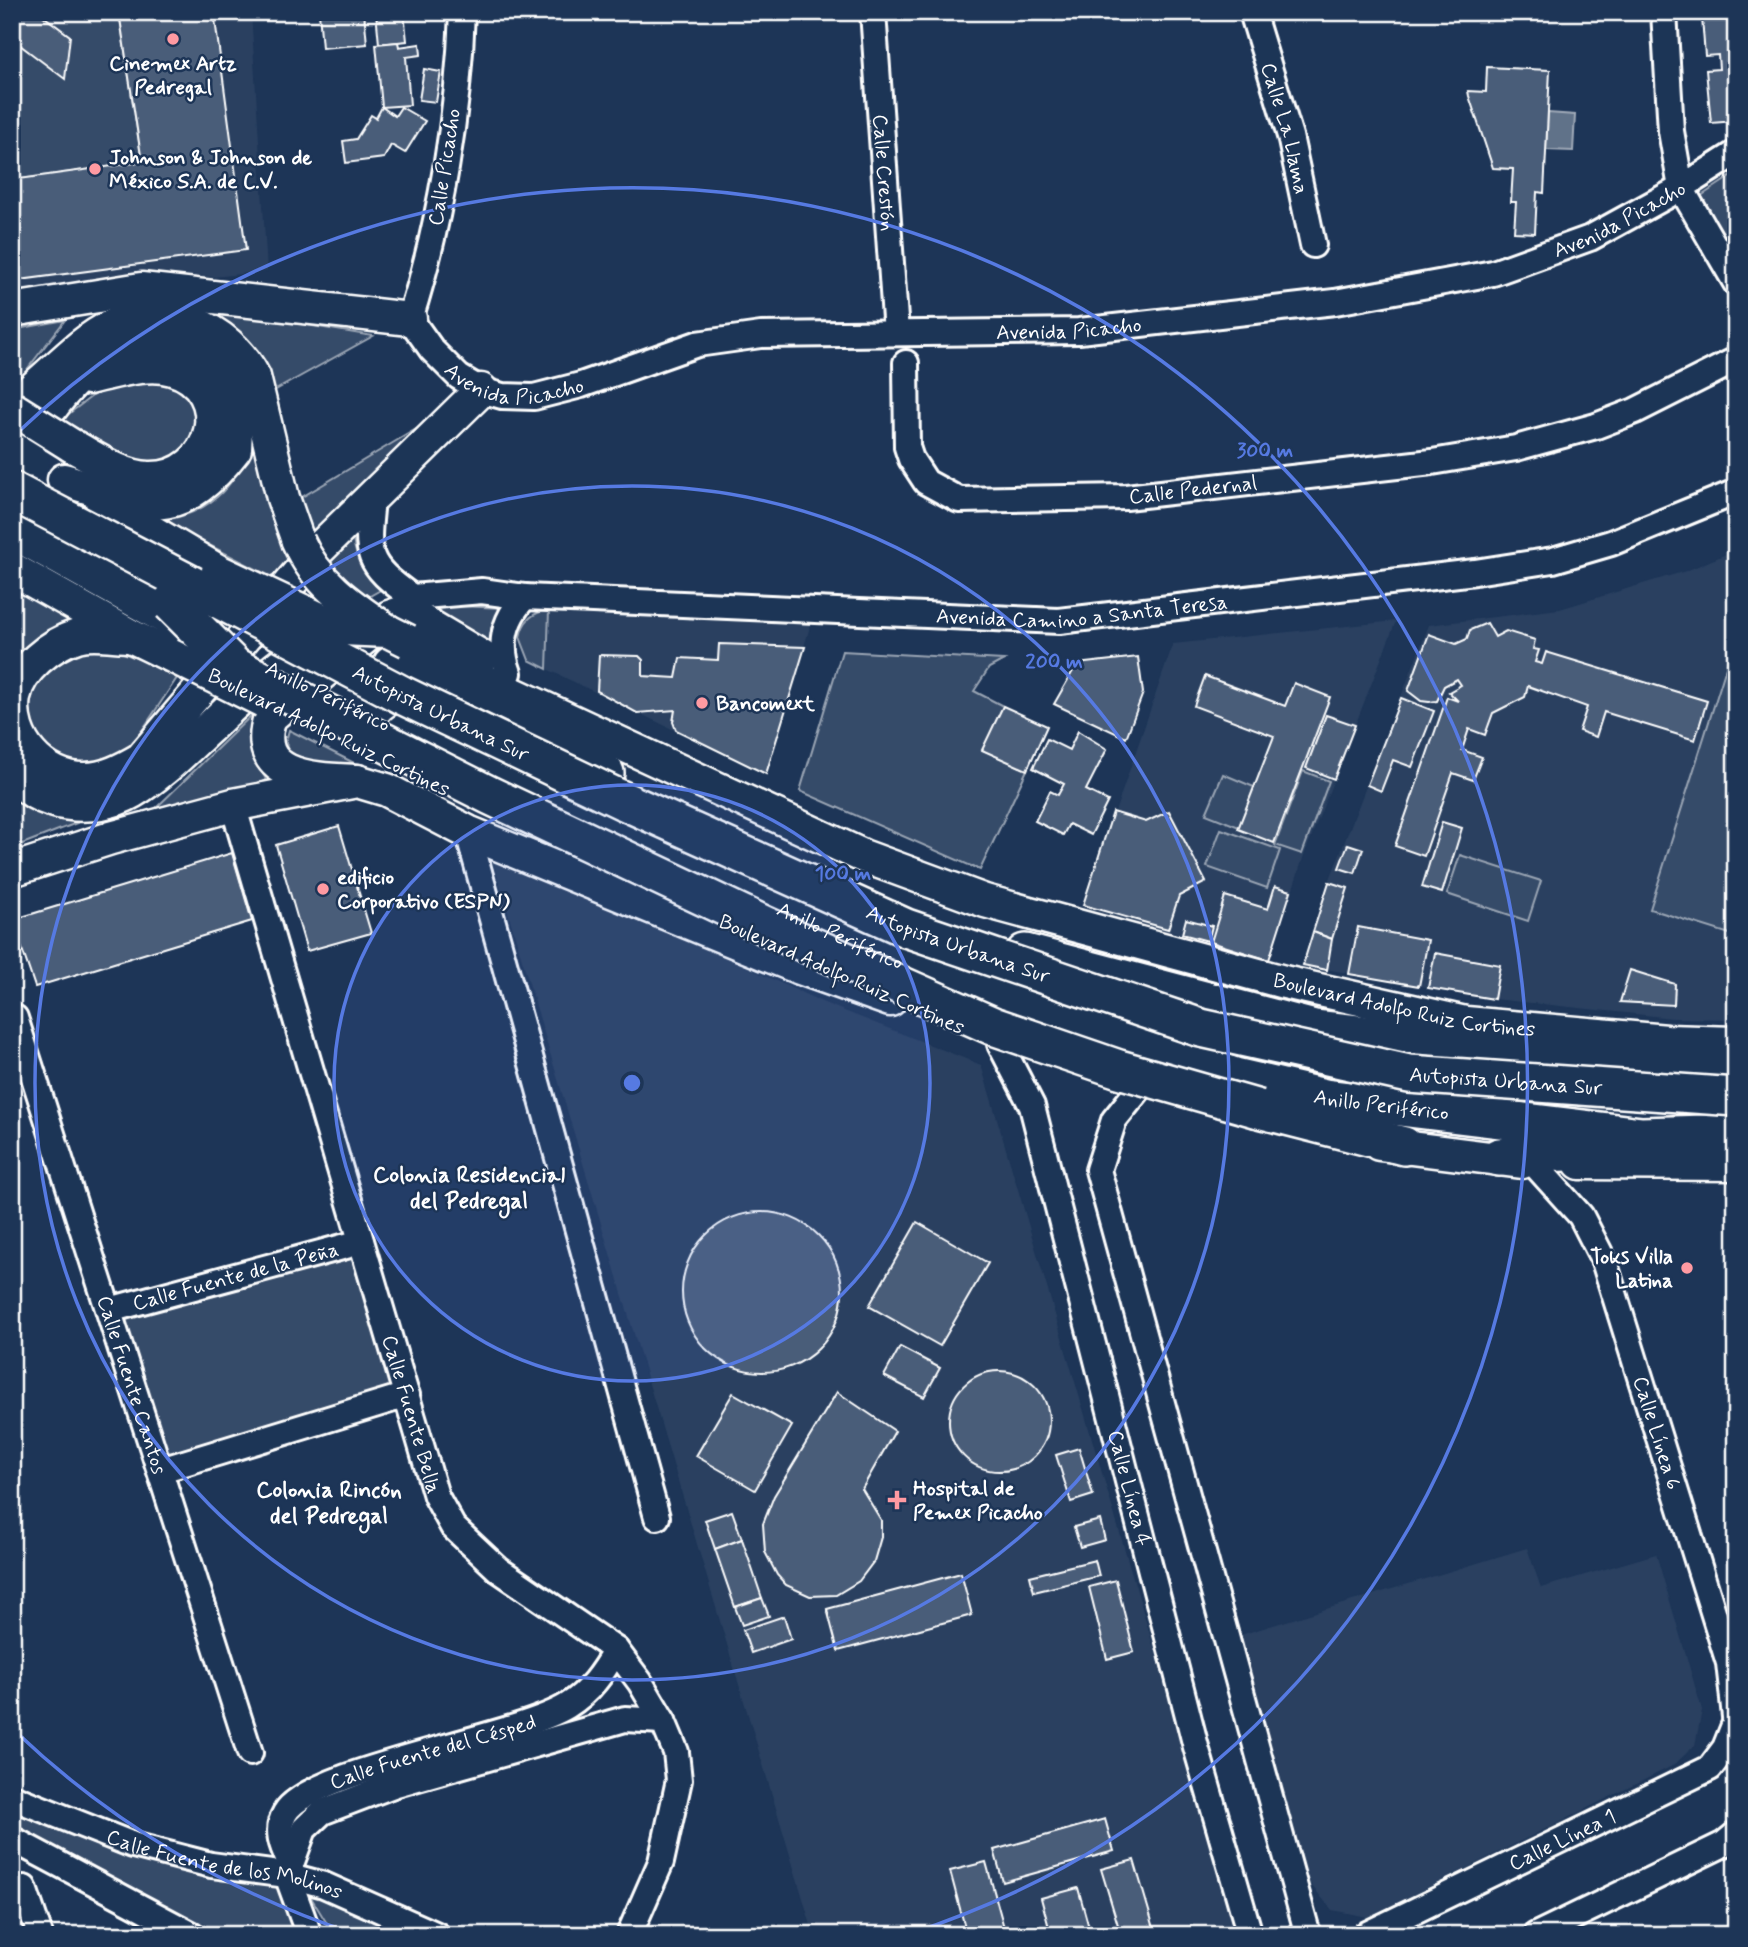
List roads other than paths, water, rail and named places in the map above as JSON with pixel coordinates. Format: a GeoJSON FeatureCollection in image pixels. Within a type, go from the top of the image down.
{"type":"FeatureCollection","features":[{"type":"Feature","properties":{"kind":"highway"},"geometry":{"type":"LineString","coordinates":[[18,465],[56,489],[220,577],[396,646],[708,825],[857,894],[971,938],[1314,1029],[1686,1072],[1736,1070]]}},
{"type":"Feature","properties":{"kind":"highway","name":"Autopista Urbana Sur"},"geometry":{"type":"LineString","coordinates":[[12,491],[402,695],[624,801],[906,928],[1200,1028],[1409,1074],[1736,1097]]}},
{"type":"Feature","properties":{"kind":"highway","name":"Anillo Periférico"},"geometry":{"type":"LineString","coordinates":[[15,526],[177,628],[883,956],[1235,1077],[1325,1098],[1642,1136],[1736,1133]]}},
{"type":"Feature","properties":{"kind":"highway"},"geometry":{"type":"LineString","coordinates":[[177,628],[235,667],[489,795],[766,926],[993,1026],[1119,1069],[1259,1109],[1404,1146]]}},
{"type":"Feature","properties":{"kind":"highway","name":"Autopista Urbana Sur"},"geometry":{"type":"LineString","coordinates":[[177,628],[488,755],[916,952],[1255,1065],[1446,1096],[1648,1117],[1736,1117]]}},
{"type":"Feature","properties":{"kind":"highway"},"geometry":{"type":"LineString","coordinates":[[1686,1072],[1736,1064]]}},
{"type":"Feature","properties":{"kind":"highway"},"geometry":{"type":"LineString","coordinates":[[1499,1157],[1530,1153],[1736,1149]]}},
{"type":"Feature","properties":{"kind":"main road"},"geometry":{"type":"LineString","coordinates":[[12,310],[141,289],[410,319]]}},
{"type":"Feature","properties":{"kind":"main road"},"geometry":{"type":"LineString","coordinates":[[76,380],[159,366],[175,370],[192,380],[204,394],[212,428],[206,448],[193,463],[174,473],[149,478],[120,471],[71,444],[16,408],[74,329],[98,309],[141,289]]}},
{"type":"Feature","properties":{"kind":"main road","name":"Boulevard Adolfo Ruiz Cortines"},"geometry":{"type":"LineString","coordinates":[[16,408],[112,326],[141,316],[172,318],[199,324],[223,338],[246,361],[254,377],[283,498],[298,541],[314,570],[328,586],[396,646],[500,688],[863,856],[972,897],[1284,982],[1466,1023],[1667,1041],[1736,1043]]}},
{"type":"Feature","properties":{"kind":"main road"},"geometry":{"type":"LineString","coordinates":[[18,465],[36,428],[76,380],[103,358],[136,344],[168,342],[191,348],[214,368],[232,398],[235,449],[215,476],[189,495],[164,504],[56,489]]}},
{"type":"Feature","properties":{"kind":"main road"},"geometry":{"type":"LineString","coordinates":[[131,636],[79,635],[49,649],[27,671],[14,696],[15,720],[22,743],[38,762],[58,774],[85,779],[116,773],[141,760],[294,577],[481,390]]}},
{"type":"Feature","properties":{"kind":"main road","name":"Boulevard Adolfo Ruiz Cortines"},"geometry":{"type":"LineString","coordinates":[[12,569],[131,636],[177,628],[332,735],[890,1000],[1000,1044],[1139,1089],[1350,1141],[1499,1157],[1535,1165],[1638,1161],[1736,1164]]}},
{"type":"Feature","properties":{"kind":"main road"},"geometry":{"type":"LineString","coordinates":[[12,771],[37,793],[62,803],[88,805],[130,793],[163,770],[254,687],[319,638],[379,606],[412,597]]}},
{"type":"Feature","properties":{"kind":"main road"},"geometry":{"type":"LineString","coordinates":[[890,1000],[797,967],[468,832],[387,790],[357,780],[314,779],[289,773],[274,762],[267,745],[266,730],[270,717],[389,617],[401,613],[413,616],[509,673],[964,882],[1066,922]]}},
{"type":"Feature","properties":{"kind":"main road"},"geometry":{"type":"LineString","coordinates":[[111,838],[203,751],[214,722]]}},
{"type":"Feature","properties":{"kind":"main road"},"geometry":{"type":"LineString","coordinates":[[12,870],[111,838],[233,806],[357,780]]}},
{"type":"Feature","properties":{"kind":"street","name":"Calle Picacho"},"geometry":{"type":"LineString","coordinates":[[410,319],[432,239],[460,68],[462,12]]}},
{"type":"Feature","properties":{"kind":"street","name":"Calle Crestón"},"geometry":{"type":"LineString","coordinates":[[873,12],[896,333]]}},
{"type":"Feature","properties":{"kind":"street","name":"Calle La Llama"},"geometry":{"type":"LineString","coordinates":[[1252,12],[1290,136],[1313,245]]}},
{"type":"Feature","properties":{"kind":"street"},"geometry":{"type":"LineString","coordinates":[[1664,12],[1671,131],[1681,188],[1736,283]]}},
{"type":"Feature","properties":{"kind":"street","name":"Avenida Picacho"},"geometry":{"type":"LineString","coordinates":[[410,319],[432,350],[459,377],[481,390],[502,396],[534,397],[581,385],[697,344],[735,338],[761,335],[1079,331],[1335,302],[1493,273],[1590,238],[1681,188],[1736,153]]}},
{"type":"Feature","properties":{"kind":"street","name":"Calle Pedernal"},"geometry":{"type":"LineString","coordinates":[[906,363],[907,447],[911,459],[926,482],[958,500],[1126,497],[1474,456],[1596,425],[1674,394],[1736,360]]}},
{"type":"Feature","properties":{"kind":"street","name":"Avenida Camino a Santa Teresa"},"geometry":{"type":"LineString","coordinates":[[412,597],[482,591],[525,597],[1059,621],[1475,572],[1553,560],[1611,544],[1736,492]]}},
{"type":"Feature","properties":{"kind":"street"},"geometry":{"type":"LineString","coordinates":[[372,500],[367,543],[372,561],[383,576],[412,597]]}},
{"type":"Feature","properties":{"kind":"street"},"geometry":{"type":"LineString","coordinates":[[509,673],[503,651],[505,628],[509,617],[525,597]]}},
{"type":"Feature","properties":{"kind":"street","name":"Calle Fuente Bella"},"geometry":{"type":"LineString","coordinates":[[233,806],[436,1496],[453,1527],[499,1570],[616,1650],[640,1682],[663,1721],[676,1752],[679,1780],[661,1862],[629,1935]]}},
{"type":"Feature","properties":{"kind":"street"},"geometry":{"type":"LineString","coordinates":[[468,832],[657,1517]]}},
{"type":"Feature","properties":{"kind":"street","name":"Calle Fuente Cantos"},"geometry":{"type":"LineString","coordinates":[[15,1018],[250,1752]]}},
{"type":"Feature","properties":{"kind":"street","name":"Calle Línea 4"},"geometry":{"type":"LineString","coordinates":[[1000,1044],[1032,1106],[1196,1747],[1250,1935]]}},
{"type":"Feature","properties":{"kind":"street"},"geometry":{"type":"LineString","coordinates":[[1139,1089],[1114,1120],[1098,1170],[1308,1935]]}},
{"type":"Feature","properties":{"kind":"street","name":"Calle Línea 6"},"geometry":{"type":"LineString","coordinates":[[1535,1165],[1581,1216],[1604,1261],[1729,1663],[1735,1724]]}},
{"type":"Feature","properties":{"kind":"street","name":"Calle Fuente de la Peña"},"geometry":{"type":"LineString","coordinates":[[110,1310],[361,1242]]}},
{"type":"Feature","properties":{"kind":"street"},"geometry":{"type":"LineString","coordinates":[[161,1470],[407,1395]]}},
{"type":"Feature","properties":{"kind":"street","name":"Calle Fuente del Césped"},"geometry":{"type":"LineString","coordinates":[[475,1751],[566,1707],[595,1682],[616,1650]]}},
{"type":"Feature","properties":{"kind":"street","name":"Calle Fuente del Césped"},"geometry":{"type":"LineString","coordinates":[[288,1869],[279,1830],[286,1811],[302,1796],[388,1763],[475,1751],[625,1719],[663,1721]]}},
{"type":"Feature","properties":{"kind":"street","name":"Calle Línea 1"},"geometry":{"type":"LineString","coordinates":[[1365,1935],[1710,1768],[1725,1748],[1735,1724]]}},
{"type":"Feature","properties":{"kind":"street","name":"Calle Fuente de los Molinos"},"geometry":{"type":"LineString","coordinates":[[12,1797],[133,1845],[211,1865],[288,1869],[437,1935]]}},
{"type":"Feature","properties":{"kind":"street"},"geometry":{"type":"LineString","coordinates":[[1536,1935],[1724,1844],[1736,1834]]}},
{"type":"Feature","properties":{"kind":"street"},"geometry":{"type":"LineString","coordinates":[[12,1839],[193,1935]]}},
{"type":"Feature","properties":{"kind":"street"},"geometry":{"type":"LineString","coordinates":[[288,1869],[309,1935]]}},
{"type":"Feature","properties":{"kind":"street"},"geometry":{"type":"LineString","coordinates":[[24,1888],[40,1935]]}},
{"type":"Feature","properties":{"kind":"place","name":"Cinemex Artz Pedregal"},"geometry":{"type":"Point","coordinates":[173,39]}},
{"type":"Feature","properties":{"kind":"place","name":"Johnson & Johnson de México S.A. de C.V."},"geometry":{"type":"Point","coordinates":[95,169]}},
{"type":"Feature","properties":{"kind":"place","name":"Bancomext"},"geometry":{"type":"Point","coordinates":[702,703]}},
{"type":"Feature","properties":{"kind":"place","name":"edificio Corporativo (ESPN)"},"geometry":{"type":"Point","coordinates":[323,889]}},
{"type":"Feature","properties":{"kind":"place","name":"Toks Villa Latina"},"geometry":{"type":"Point","coordinates":[1687,1268]}},
{"type":"Feature","properties":{"kind":"place","name":"Hospital de Pemex Picacho"},"geometry":{"type":"Point","coordinates":[897,1500]}},
{"type":"Feature","properties":{"kind":"district","name":"Colonia Residencial del Pedregal"},"geometry":{"type":"Point","coordinates":[469,1187]}},
{"type":"Feature","properties":{"kind":"district","name":"Colonia Rincón del Pedregal"},"geometry":{"type":"Point","coordinates":[329,1502]}}]}
